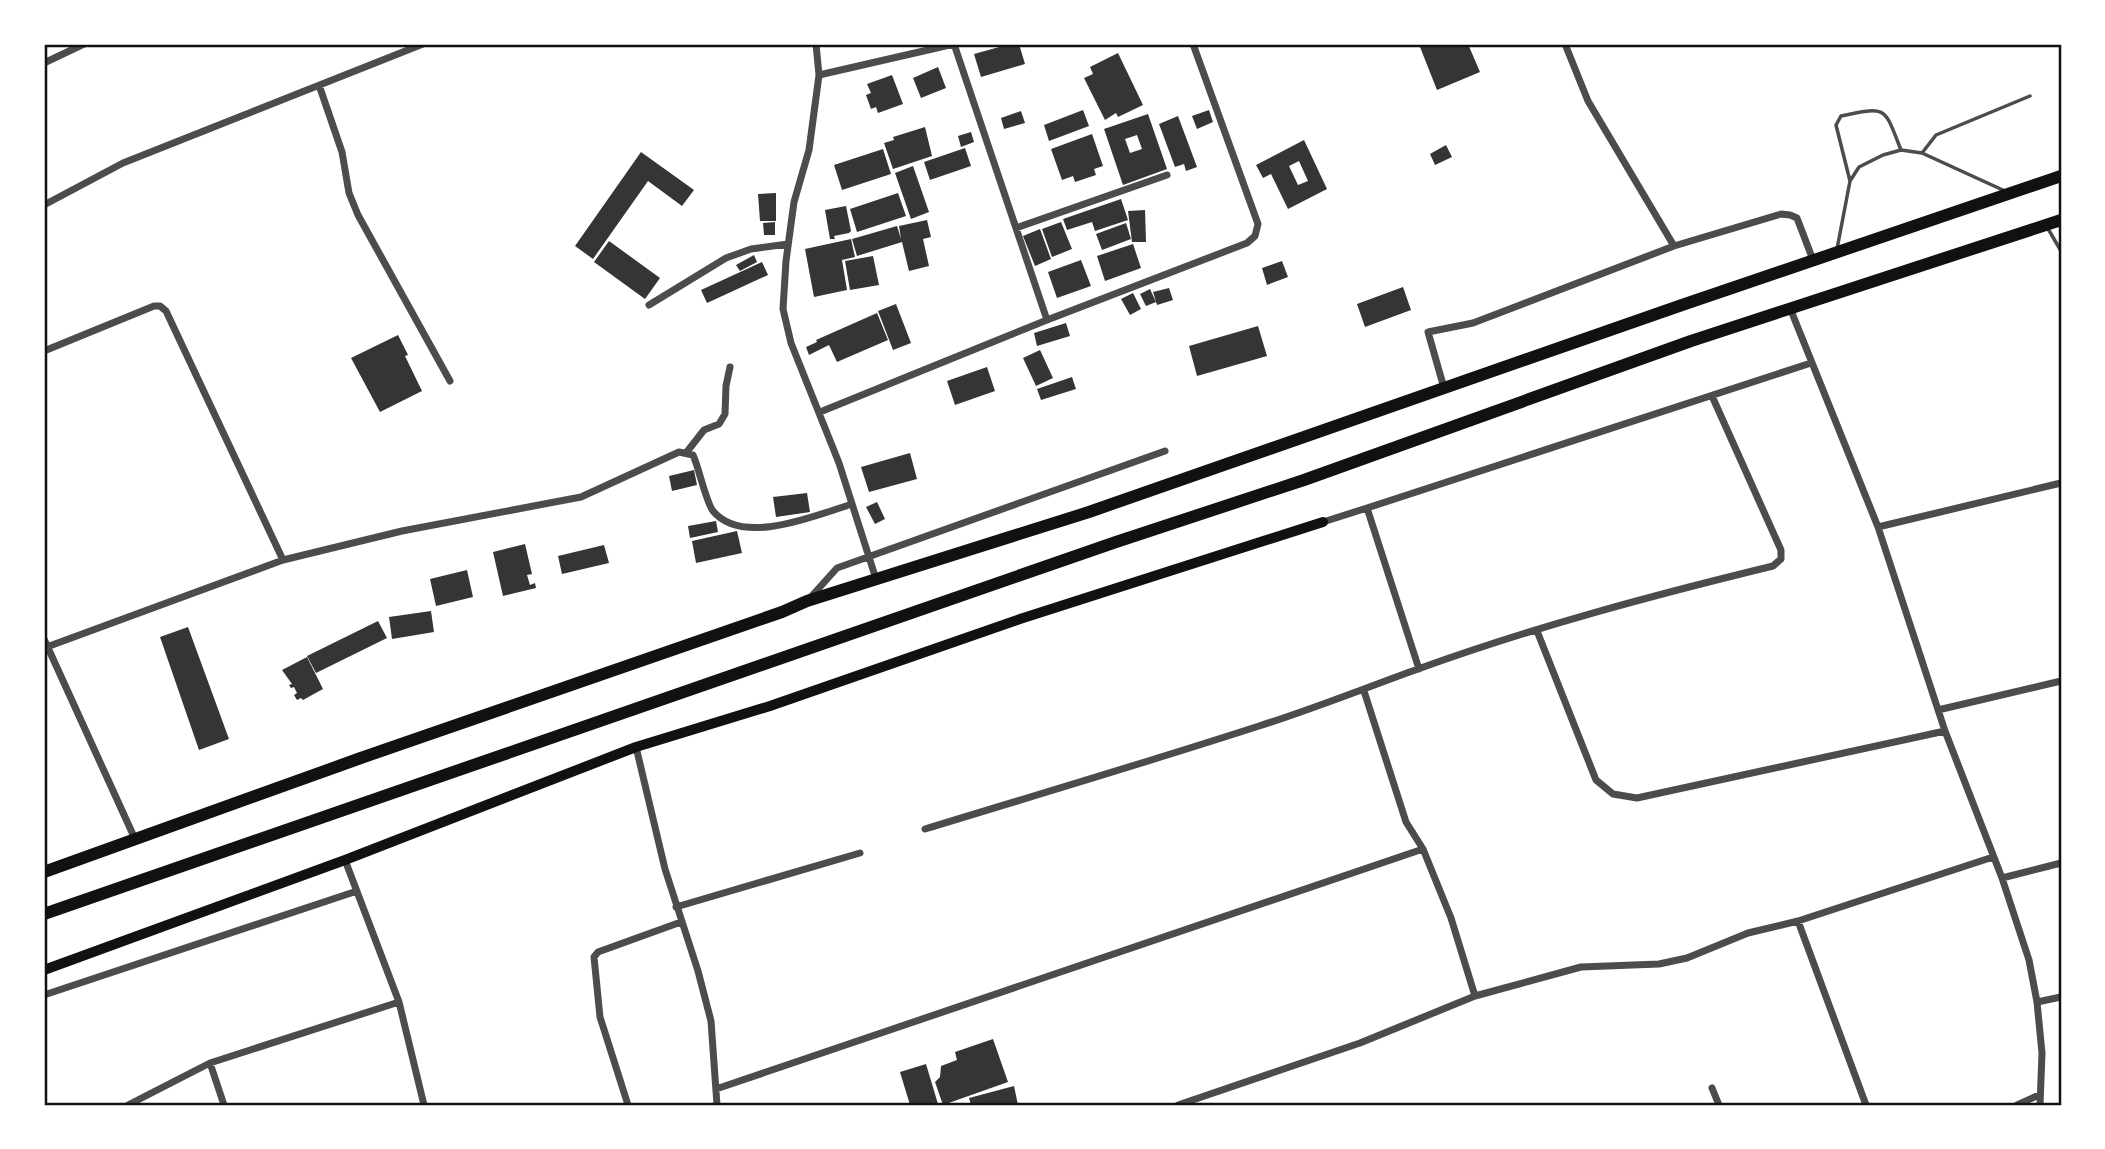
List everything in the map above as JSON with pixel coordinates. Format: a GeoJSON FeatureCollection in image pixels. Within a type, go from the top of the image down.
{"type":"FeatureCollection","features":[{"type":"Feature","properties":{"kind":"highway"},"geometry":{"type":"LineString","coordinates":[[44,872],[807,601],[1089,512],[2061,176]]}},
{"type":"Feature","properties":{"kind":"highway"},"geometry":{"type":"LineString","coordinates":[[44,914],[1116,542],[1304,480],[1652,355],[2061,220]]}},
{"type":"Feature","properties":{"kind":"main road"},"geometry":{"type":"LineString","coordinates":[[44,970],[345,859],[636,747],[770,706],[1020,620],[1323,522]]}},
{"type":"Feature","properties":{"kind":"street"},"geometry":{"type":"LineString","coordinates":[[44,63],[84,44]]}},
{"type":"Feature","properties":{"kind":"street"},"geometry":{"type":"LineString","coordinates":[[44,205],[123,163],[423,44]]}},
{"type":"Feature","properties":{"kind":"street"},"geometry":{"type":"LineString","coordinates":[[816,44],[819,75],[809,150],[794,202],[783,309],[791,343],[820,412],[876,579]]}},
{"type":"Feature","properties":{"kind":"street"},"geometry":{"type":"LineString","coordinates":[[819,75],[956,44],[1047,320]]}},
{"type":"Feature","properties":{"kind":"street"},"geometry":{"type":"LineString","coordinates":[[820,412],[1247,243],[1255,236],[1258,224],[1193,44]]}},
{"type":"Feature","properties":{"kind":"street"},"geometry":{"type":"LineString","coordinates":[[1565,44],[1588,101],[1674,246]]}},
{"type":"Feature","properties":{"kind":"street"},"geometry":{"type":"LineString","coordinates":[[319,85],[342,152],[349,193],[358,215],[450,381]]}},
{"type":"Feature","properties":{"kind":"street"},"geometry":{"type":"LineString","coordinates":[[1016,228],[1167,175]]}},
{"type":"Feature","properties":{"kind":"street"},"geometry":{"type":"LineString","coordinates":[[1445,389],[1428,332],[1473,323],[1674,246],[1781,214],[1797,218],[1813,260]]}},
{"type":"Feature","properties":{"kind":"street"},"geometry":{"type":"LineString","coordinates":[[649,305],[726,258],[751,249],[788,243]]}},
{"type":"Feature","properties":{"kind":"street"},"geometry":{"type":"LineString","coordinates":[[44,351],[154,306],[160,306],[166,311],[284,560]]}},
{"type":"Feature","properties":{"kind":"street"},"geometry":{"type":"LineString","coordinates":[[1790,308],[1878,527],[1945,731],[2002,878],[2029,960],[2037,1002],[2042,1053],[2039,1105]]}},
{"type":"Feature","properties":{"kind":"street"},"geometry":{"type":"LineString","coordinates":[[1323,522],[1811,363]]}},
{"type":"Feature","properties":{"kind":"street"},"geometry":{"type":"LineString","coordinates":[[686,453],[704,430],[719,424],[724,414],[730,367]]}},
{"type":"Feature","properties":{"kind":"street"},"geometry":{"type":"LineString","coordinates":[[925,829],[1260,726],[1364,691],[1419,669],[1537,631],[1698,584],[1773,566],[1781,559],[1781,550],[1712,396]]}},
{"type":"Feature","properties":{"kind":"street"},"geometry":{"type":"LineString","coordinates":[[807,601],[837,568],[1165,451]]}},
{"type":"Feature","properties":{"kind":"street"},"geometry":{"type":"LineString","coordinates":[[46,647],[284,560],[402,531],[581,497],[679,452],[693,455],[713,510],[742,526],[766,529],[852,504]]}},
{"type":"Feature","properties":{"kind":"street"},"geometry":{"type":"LineString","coordinates":[[1878,527],[2061,483]]}},
{"type":"Feature","properties":{"kind":"street"},"geometry":{"type":"LineString","coordinates":[[1367,508],[1419,669]]}},
{"type":"Feature","properties":{"kind":"street"},"geometry":{"type":"LineString","coordinates":[[1537,631],[1596,780],[1613,794],[1637,798],[1945,731]]}},
{"type":"Feature","properties":{"kind":"street"},"geometry":{"type":"LineString","coordinates":[[44,639],[135,839]]}},
{"type":"Feature","properties":{"kind":"street"},"geometry":{"type":"LineString","coordinates":[[1938,710],[2061,681]]}},
{"type":"Feature","properties":{"kind":"street"},"geometry":{"type":"LineString","coordinates":[[1364,691],[1406,822],[1423,849],[1451,918],[1475,996]]}},
{"type":"Feature","properties":{"kind":"street"},"geometry":{"type":"LineString","coordinates":[[636,747],[665,869],[711,1021],[717,1105]]}},
{"type":"Feature","properties":{"kind":"street"},"geometry":{"type":"LineString","coordinates":[[716,1089],[1423,849]]}},
{"type":"Feature","properties":{"kind":"street"},"geometry":{"type":"LineString","coordinates":[[677,907],[860,853]]}},
{"type":"Feature","properties":{"kind":"street"},"geometry":{"type":"LineString","coordinates":[[1178,1105],[1360,1043],[1475,996],[1581,967],[1659,964],[1687,958],[1748,933],[1798,920],[1993,857]]}},
{"type":"Feature","properties":{"kind":"street"},"geometry":{"type":"LineString","coordinates":[[345,859],[399,1002],[424,1105]]}},
{"type":"Feature","properties":{"kind":"street"},"geometry":{"type":"LineString","coordinates":[[2002,878],[2061,863]]}},
{"type":"Feature","properties":{"kind":"street"},"geometry":{"type":"LineString","coordinates":[[44,995],[357,891]]}},
{"type":"Feature","properties":{"kind":"street"},"geometry":{"type":"LineString","coordinates":[[1798,920],[1866,1105]]}},
{"type":"Feature","properties":{"kind":"street"},"geometry":{"type":"LineString","coordinates":[[628,1105],[600,1017],[594,957],[607,948],[681,922]]}},
{"type":"Feature","properties":{"kind":"street"},"geometry":{"type":"LineString","coordinates":[[2037,1002],[2061,997]]}},
{"type":"Feature","properties":{"kind":"street"},"geometry":{"type":"LineString","coordinates":[[128,1105],[211,1063],[399,1002]]}},
{"type":"Feature","properties":{"kind":"street"},"geometry":{"type":"LineString","coordinates":[[211,1063],[224,1105]]}},
{"type":"Feature","properties":{"kind":"street"},"geometry":{"type":"LineString","coordinates":[[1712,1088],[1718,1105]]}},
{"type":"Feature","properties":{"kind":"street"},"geometry":{"type":"LineString","coordinates":[[2017,1105],[2039,1095]]}},
{"type":"Feature","properties":{"kind":"lane"},"geometry":{"type":"LineString","coordinates":[[1922,153],[1936,135],[2030,96]]}},
{"type":"Feature","properties":{"kind":"lane"},"geometry":{"type":"LineString","coordinates":[[1850,181],[1836,125],[1841,116],[1872,109],[1883,111],[1901,150]]}},
{"type":"Feature","properties":{"kind":"lane"},"geometry":{"type":"LineString","coordinates":[[1836,253],[1850,181],[1859,167],[1872,159],[1901,150],[1922,153],[2010,193]]}},
{"type":"Feature","properties":{"kind":"lane"},"geometry":{"type":"LineString","coordinates":[[2046,225],[2061,251]]}},
{"type":"Feature","properties":{"kind":"building"},"geometry":{"type":"Polygon","coordinates":[[[1019,44],[1025,64],[981,77],[974,54],[1019,44]]]}},
{"type":"Feature","properties":{"kind":"building"},"geometry":{"type":"Polygon","coordinates":[[[1428,44],[1468,44],[1480,72],[1437,90],[1420,47],[1428,44]]]}},
{"type":"Feature","properties":{"kind":"building"},"geometry":{"type":"Polygon","coordinates":[[[1118,53],[1143,105],[1118,117],[1116,113],[1105,120],[1084,78],[1093,74],[1090,67],[1118,53]]]}},
{"type":"Feature","properties":{"kind":"building"},"geometry":{"type":"Polygon","coordinates":[[[938,67],[946,88],[921,98],[913,78],[938,67]]]}},
{"type":"Feature","properties":{"kind":"building"},"geometry":{"type":"Polygon","coordinates":[[[892,75],[903,104],[878,113],[876,107],[871,109],[866,95],[871,93],[867,84],[892,75]]]}},
{"type":"Feature","properties":{"kind":"building"},"geometry":{"type":"Polygon","coordinates":[[[1083,110],[1089,126],[1049,141],[1044,125],[1083,110]]]}},
{"type":"Feature","properties":{"kind":"building"},"geometry":{"type":"Polygon","coordinates":[[[1209,110],[1213,122],[1197,129],[1192,116],[1209,110]]]}},
{"type":"Feature","properties":{"kind":"building"},"geometry":{"type":"Polygon","coordinates":[[[1021,111],[1025,123],[1004,129],[1001,118],[1021,111]]]}},
{"type":"Feature","properties":{"kind":"building"},"geometry":{"type":"Polygon","coordinates":[[[1148,114],[1167,169],[1123,185],[1104,129],[1148,114]],[[1137,135],[1125,139],[1130,153],[1142,149],[1137,135]]]}},
{"type":"Feature","properties":{"kind":"building"},"geometry":{"type":"Polygon","coordinates":[[[1178,116],[1197,167],[1186,171],[1184,164],[1175,167],[1159,124],[1178,116]]]}},
{"type":"Feature","properties":{"kind":"building"},"geometry":{"type":"Polygon","coordinates":[[[925,127],[932,156],[893,169],[884,143],[894,140],[893,137],[925,127]]]}},
{"type":"Feature","properties":{"kind":"building"},"geometry":{"type":"Polygon","coordinates":[[[971,132],[974,142],[961,147],[958,136],[971,132]]]}},
{"type":"Feature","properties":{"kind":"building"},"geometry":{"type":"Polygon","coordinates":[[[1092,134],[1103,166],[1094,169],[1096,175],[1075,182],[1073,176],[1062,180],[1051,149],[1092,134]]]}},
{"type":"Feature","properties":{"kind":"building"},"geometry":{"type":"Polygon","coordinates":[[[1304,140],[1327,189],[1288,209],[1271,174],[1263,178],[1256,165],[1304,140]],[[1299,161],[1289,166],[1298,185],[1308,181],[1299,161]]]}},
{"type":"Feature","properties":{"kind":"building"},"geometry":{"type":"Polygon","coordinates":[[[1446,145],[1452,157],[1435,165],[1430,154],[1446,145]]]}},
{"type":"Feature","properties":{"kind":"building"},"geometry":{"type":"Polygon","coordinates":[[[965,148],[971,166],[930,180],[924,162],[965,148]]]}},
{"type":"Feature","properties":{"kind":"building"},"geometry":{"type":"Polygon","coordinates":[[[883,149],[891,174],[842,190],[834,165],[883,149]]]}},
{"type":"Feature","properties":{"kind":"building"},"geometry":{"type":"Polygon","coordinates":[[[641,152],[694,190],[682,206],[648,181],[593,259],[575,246],[641,152]]]}},
{"type":"Feature","properties":{"kind":"building"},"geometry":{"type":"Polygon","coordinates":[[[913,166],[929,212],[911,219],[895,173],[913,166]]]}},
{"type":"Feature","properties":{"kind":"building"},"geometry":{"type":"Polygon","coordinates":[[[776,193],[776,221],[760,221],[758,194],[776,193]]]}},
{"type":"Feature","properties":{"kind":"building"},"geometry":{"type":"Polygon","coordinates":[[[898,193],[906,216],[857,232],[850,209],[898,193]]]}},
{"type":"Feature","properties":{"kind":"building"},"geometry":{"type":"Polygon","coordinates":[[[1121,199],[1128,220],[1095,231],[1092,222],[1067,230],[1063,219],[1121,199]]]}},
{"type":"Feature","properties":{"kind":"building"},"geometry":{"type":"Polygon","coordinates":[[[846,206],[851,231],[830,239],[825,210],[846,206]]]}},
{"type":"Feature","properties":{"kind":"building"},"geometry":{"type":"Polygon","coordinates":[[[1145,210],[1146,242],[1132,242],[1128,211],[1145,210]]]}},
{"type":"Feature","properties":{"kind":"building"},"geometry":{"type":"Polygon","coordinates":[[[927,220],[931,237],[923,239],[929,266],[909,271],[902,242],[857,256],[852,239],[897,226],[901,239],[899,226],[927,220]]]}},
{"type":"Feature","properties":{"kind":"building"},"geometry":{"type":"Polygon","coordinates":[[[775,222],[775,235],[764,235],[763,223],[775,222]]]}},
{"type":"Feature","properties":{"kind":"building"},"geometry":{"type":"Polygon","coordinates":[[[1061,222],[1072,249],[1052,257],[1042,229],[1061,222]]]}},
{"type":"Feature","properties":{"kind":"building"},"geometry":{"type":"Polygon","coordinates":[[[1126,223],[1131,239],[1102,250],[1096,234],[1126,223]]]}},
{"type":"Feature","properties":{"kind":"building"},"geometry":{"type":"Polygon","coordinates":[[[1040,229],[1051,259],[1035,266],[1023,236],[1040,229]]]}},
{"type":"Feature","properties":{"kind":"building"},"geometry":{"type":"Polygon","coordinates":[[[851,239],[855,257],[842,260],[847,290],[814,297],[805,249],[851,239]]]}},
{"type":"Feature","properties":{"kind":"building"},"geometry":{"type":"Polygon","coordinates":[[[609,241],[660,278],[645,299],[594,262],[609,241]]]}},
{"type":"Feature","properties":{"kind":"building"},"geometry":{"type":"Polygon","coordinates":[[[1133,244],[1141,268],[1105,281],[1097,256],[1133,244]]]}},
{"type":"Feature","properties":{"kind":"building"},"geometry":{"type":"Polygon","coordinates":[[[754,255],[757,262],[740,271],[736,265],[754,255]]]}},
{"type":"Feature","properties":{"kind":"building"},"geometry":{"type":"Polygon","coordinates":[[[873,256],[879,285],[850,290],[845,261],[873,256]]]}},
{"type":"Feature","properties":{"kind":"building"},"geometry":{"type":"Polygon","coordinates":[[[1081,260],[1091,286],[1057,298],[1048,272],[1081,260]]]}},
{"type":"Feature","properties":{"kind":"building"},"geometry":{"type":"Polygon","coordinates":[[[1282,261],[1288,277],[1267,285],[1262,268],[1282,261]]]}},
{"type":"Feature","properties":{"kind":"building"},"geometry":{"type":"Polygon","coordinates":[[[762,262],[768,275],[707,303],[701,290],[762,262]]]}},
{"type":"Feature","properties":{"kind":"building"},"geometry":{"type":"Polygon","coordinates":[[[1403,287],[1411,310],[1365,327],[1357,304],[1403,287]]]}},
{"type":"Feature","properties":{"kind":"building"},"geometry":{"type":"Polygon","coordinates":[[[1169,288],[1173,300],[1157,305],[1153,292],[1169,288]]]}},
{"type":"Feature","properties":{"kind":"building"},"geometry":{"type":"Polygon","coordinates":[[[1150,289],[1156,302],[1146,306],[1140,294],[1150,289]]]}},
{"type":"Feature","properties":{"kind":"building"},"geometry":{"type":"Polygon","coordinates":[[[1133,293],[1141,309],[1130,315],[1121,299],[1133,293]]]}},
{"type":"Feature","properties":{"kind":"building"},"geometry":{"type":"Polygon","coordinates":[[[896,304],[911,343],[893,350],[878,311],[896,304]]]}},
{"type":"Feature","properties":{"kind":"building"},"geometry":{"type":"Polygon","coordinates":[[[877,313],[888,340],[837,362],[829,345],[809,355],[806,347],[817,342],[816,340],[877,313]]]}},
{"type":"Feature","properties":{"kind":"building"},"geometry":{"type":"Polygon","coordinates":[[[1066,323],[1070,336],[1037,346],[1034,333],[1066,323]]]}},
{"type":"Feature","properties":{"kind":"building"},"geometry":{"type":"Polygon","coordinates":[[[1258,326],[1267,356],[1197,376],[1189,346],[1258,326]]]}},
{"type":"Feature","properties":{"kind":"building"},"geometry":{"type":"Polygon","coordinates":[[[398,335],[422,391],[380,412],[351,358],[398,335]]]}},
{"type":"Feature","properties":{"kind":"building"},"geometry":{"type":"Polygon","coordinates":[[[1040,350],[1053,378],[1036,386],[1023,358],[1040,350]]]}},
{"type":"Feature","properties":{"kind":"building"},"geometry":{"type":"Polygon","coordinates":[[[987,367],[995,391],[955,405],[947,381],[987,367]]]}},
{"type":"Feature","properties":{"kind":"building"},"geometry":{"type":"Polygon","coordinates":[[[1072,377],[1076,389],[1041,400],[1037,389],[1072,377]]]}},
{"type":"Feature","properties":{"kind":"building"},"geometry":{"type":"Polygon","coordinates":[[[910,453],[917,479],[869,492],[861,467],[910,453]]]}},
{"type":"Feature","properties":{"kind":"building"},"geometry":{"type":"Polygon","coordinates":[[[694,470],[697,485],[672,491],[669,476],[694,470]]]}},
{"type":"Feature","properties":{"kind":"building"},"geometry":{"type":"Polygon","coordinates":[[[807,493],[810,512],[776,517],[773,497],[807,493]]]}},
{"type":"Feature","properties":{"kind":"building"},"geometry":{"type":"Polygon","coordinates":[[[877,502],[885,519],[875,524],[866,507],[877,502]]]}},
{"type":"Feature","properties":{"kind":"building"},"geometry":{"type":"Polygon","coordinates":[[[716,521],[718,532],[690,538],[688,526],[716,521]]]}},
{"type":"Feature","properties":{"kind":"building"},"geometry":{"type":"Polygon","coordinates":[[[737,531],[742,553],[696,563],[692,541],[737,531]]]}},
{"type":"Feature","properties":{"kind":"building"},"geometry":{"type":"Polygon","coordinates":[[[525,544],[532,574],[527,575],[530,585],[535,583],[536,588],[503,596],[493,552],[525,544]]]}},
{"type":"Feature","properties":{"kind":"building"},"geometry":{"type":"Polygon","coordinates":[[[604,545],[609,563],[562,574],[558,556],[604,545]]]}},
{"type":"Feature","properties":{"kind":"building"},"geometry":{"type":"Polygon","coordinates":[[[467,570],[473,597],[436,606],[430,579],[467,570]]]}},
{"type":"Feature","properties":{"kind":"building"},"geometry":{"type":"Polygon","coordinates":[[[431,611],[434,632],[392,639],[389,617],[431,611]]]}},
{"type":"Feature","properties":{"kind":"building"},"geometry":{"type":"Polygon","coordinates":[[[378,621],[387,638],[316,673],[307,656],[378,621]]]}},
{"type":"Feature","properties":{"kind":"building"},"geometry":{"type":"Polygon","coordinates":[[[188,627],[229,739],[199,750],[160,637],[188,627]]]}},
{"type":"Feature","properties":{"kind":"building"},"geometry":{"type":"Polygon","coordinates":[[[307,657],[323,689],[303,700],[297,700],[294,687],[291,688],[289,685],[292,684],[282,670],[307,657]]]}},
{"type":"Feature","properties":{"kind":"building"},"geometry":{"type":"Polygon","coordinates":[[[993,1039],[1008,1082],[943,1105],[935,1082],[940,1077],[941,1066],[957,1060],[955,1052],[993,1039]]]}},
{"type":"Feature","properties":{"kind":"building"},"geometry":{"type":"Polygon","coordinates":[[[926,1064],[938,1104],[910,1105],[900,1072],[926,1064]]]}},
{"type":"Feature","properties":{"kind":"building"},"geometry":{"type":"Polygon","coordinates":[[[1014,1086],[1018,1105],[971,1105],[969,1098],[1014,1086]]]}}]}
